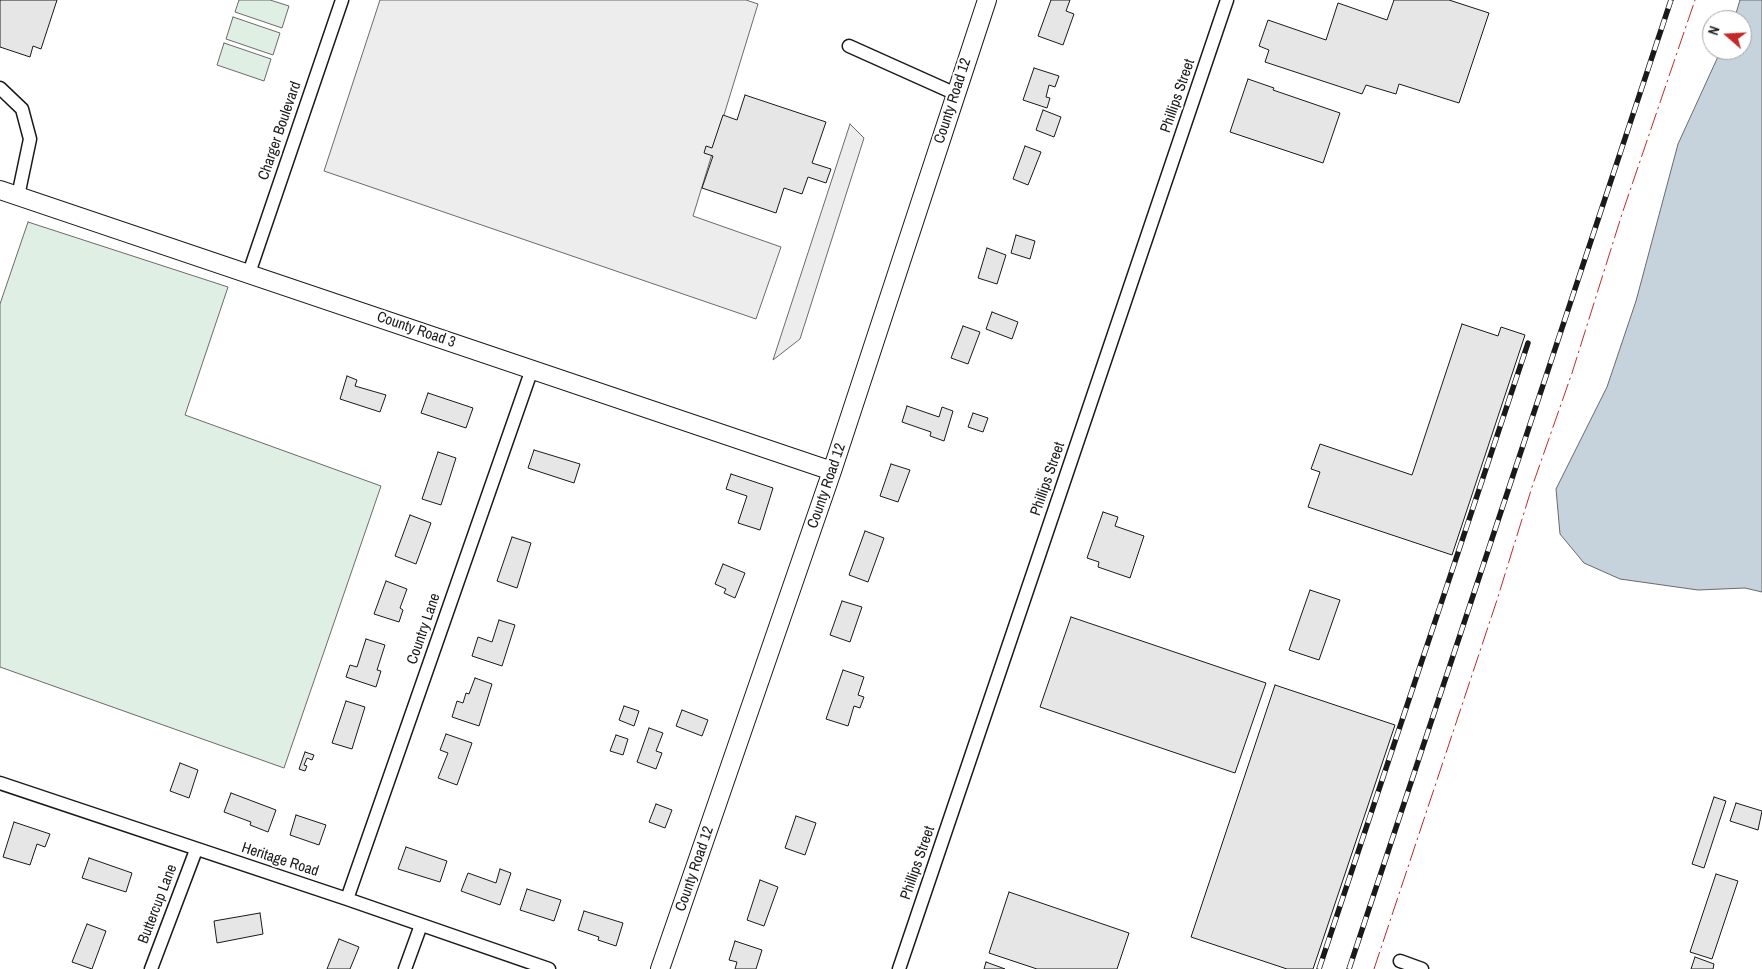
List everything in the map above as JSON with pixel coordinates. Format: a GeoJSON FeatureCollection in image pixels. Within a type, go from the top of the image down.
{"type":"FeatureCollection","features":[{"type":"Feature","properties":{"kind":"main road","name":"County Road 12"},"geometry":{"type":"LineString","coordinates":[[660,969],[832,471],[987,0]]}},
{"type":"Feature","properties":{"kind":"main road","name":"County Road 3"},"geometry":{"type":"LineString","coordinates":[[0,190],[832,471]]}},
{"type":"Feature","properties":{"kind":"street","name":"Charger Boulevard"},"geometry":{"type":"LineString","coordinates":[[249,273],[342,0]]}},
{"type":"Feature","properties":{"kind":"street","name":"Phillips Street"},"geometry":{"type":"LineString","coordinates":[[899,969],[1228,0]]}},
{"type":"Feature","properties":{"kind":"street"},"geometry":{"type":"LineString","coordinates":[[849,46],[956,94]]}},
{"type":"Feature","properties":{"kind":"street"},"geometry":{"type":"LineString","coordinates":[[0,88],[22,109],[30,139],[18,196]]}},
{"type":"Feature","properties":{"kind":"street","name":"Country Lane"},"geometry":{"type":"LineString","coordinates":[[347,899],[532,369]]}},
{"type":"Feature","properties":{"kind":"street","name":"Heritage Road"},"geometry":{"type":"LineString","coordinates":[[0,783],[549,969]]}},
{"type":"Feature","properties":{"kind":"street","name":"Buttercup Lane"},"geometry":{"type":"LineString","coordinates":[[151,969],[196,850]]}},
{"type":"Feature","properties":{"kind":"street"},"geometry":{"type":"LineString","coordinates":[[405,969],[421,925]]}},
{"type":"Feature","properties":{"kind":"street"},"geometry":{"type":"LineString","coordinates":[[1400,961],[1422,969]]}},
{"type":"Feature","properties":{"kind":"green space"},"geometry":{"type":"Polygon","coordinates":[[[239,0],[270,0],[289,6],[282,28],[235,12],[239,0]]]}},
{"type":"Feature","properties":{"kind":"green space"},"geometry":{"type":"Polygon","coordinates":[[[233,17],[280,33],[273,55],[226,39],[233,17]]]}},
{"type":"Feature","properties":{"kind":"green space"},"geometry":{"type":"Polygon","coordinates":[[[224,43],[271,59],[264,81],[217,65],[224,43]]]}},
{"type":"Feature","properties":{"kind":"green space"},"geometry":{"type":"Polygon","coordinates":[[[28,222],[228,287],[185,415],[381,486],[284,768],[0,667],[0,304],[28,222]]]}},
{"type":"Feature","properties":{"kind":"shaded area"},"geometry":{"type":"Polygon","coordinates":[[[380,0],[746,0],[758,4],[693,216],[781,247],[756,319],[324,171],[380,0]]]}},
{"type":"Feature","properties":{"kind":"shaded area"},"geometry":{"type":"Polygon","coordinates":[[[1740,0],[1762,0],[1762,592],[1745,588],[1698,590],[1620,579],[1584,563],[1560,534],[1556,489],[1607,387],[1636,301],[1678,144],[1716,60],[1752,60],[1752,10],[1737,10],[1740,0]]]}},
{"type":"Feature","properties":{"kind":"shaded area"},"geometry":{"type":"Polygon","coordinates":[[[850,124],[864,138],[800,339],[773,360],[850,124]]]}},
{"type":"Feature","properties":{"kind":"building"},"geometry":{"type":"Polygon","coordinates":[[[0,0],[57,0],[41,49],[33,46],[30,57],[0,47],[0,0]]]}},
{"type":"Feature","properties":{"kind":"building"},"geometry":{"type":"Polygon","coordinates":[[[1051,0],[1070,0],[1066,11],[1074,14],[1063,45],[1038,36],[1051,0]]]}},
{"type":"Feature","properties":{"kind":"building"},"geometry":{"type":"Polygon","coordinates":[[[1394,0],[1449,0],[1489,13],[1459,103],[1399,84],[1396,94],[1366,85],[1362,94],[1265,62],[1269,50],[1259,46],[1268,20],[1326,40],[1338,3],[1387,20],[1394,0]]]}},
{"type":"Feature","properties":{"kind":"building"},"geometry":{"type":"Polygon","coordinates":[[[1034,68],[1059,76],[1055,87],[1049,85],[1046,97],[1050,98],[1047,108],[1023,100],[1034,68]]]}},
{"type":"Feature","properties":{"kind":"building"},"geometry":{"type":"Polygon","coordinates":[[[1248,79],[1274,88],[1273,90],[1340,113],[1323,163],[1230,132],[1248,79]]]}},
{"type":"Feature","properties":{"kind":"building"},"geometry":{"type":"Polygon","coordinates":[[[745,95],[826,122],[812,163],[831,169],[826,183],[808,177],[802,194],[784,188],[776,213],[702,188],[713,156],[704,153],[706,146],[712,148],[723,115],[737,120],[745,95]]]}},
{"type":"Feature","properties":{"kind":"building"},"geometry":{"type":"Polygon","coordinates":[[[1043,110],[1061,117],[1054,137],[1036,130],[1043,110]]]}},
{"type":"Feature","properties":{"kind":"building"},"geometry":{"type":"Polygon","coordinates":[[[1025,146],[1041,152],[1028,185],[1013,179],[1025,146]]]}},
{"type":"Feature","properties":{"kind":"building"},"geometry":{"type":"Polygon","coordinates":[[[1016,235],[1035,241],[1030,259],[1011,253],[1016,235]]]}},
{"type":"Feature","properties":{"kind":"building"},"geometry":{"type":"Polygon","coordinates":[[[987,248],[1006,255],[997,284],[978,278],[987,248]]]}},
{"type":"Feature","properties":{"kind":"building"},"geometry":{"type":"Polygon","coordinates":[[[992,312],[1018,322],[1012,339],[986,329],[992,312]]]}},
{"type":"Feature","properties":{"kind":"building"},"geometry":{"type":"Polygon","coordinates":[[[1462,324],[1498,336],[1501,327],[1525,335],[1452,555],[1308,507],[1320,472],[1311,469],[1320,444],[1412,475],[1462,324]]]}},
{"type":"Feature","properties":{"kind":"building"},"geometry":{"type":"Polygon","coordinates":[[[963,326],[980,332],[968,364],[951,358],[963,326]]]}},
{"type":"Feature","properties":{"kind":"building"},"geometry":{"type":"Polygon","coordinates":[[[347,376],[357,380],[355,386],[386,395],[380,412],[340,399],[347,376]]]}},
{"type":"Feature","properties":{"kind":"building"},"geometry":{"type":"Polygon","coordinates":[[[428,393],[473,408],[466,428],[421,413],[428,393]]]}},
{"type":"Feature","properties":{"kind":"building"},"geometry":{"type":"Polygon","coordinates":[[[907,406],[939,417],[942,407],[953,411],[944,441],[930,436],[931,432],[902,422],[907,406]]]}},
{"type":"Feature","properties":{"kind":"building"},"geometry":{"type":"Polygon","coordinates":[[[973,413],[988,418],[983,432],[968,427],[973,413]]]}},
{"type":"Feature","properties":{"kind":"building"},"geometry":{"type":"Polygon","coordinates":[[[534,450],[580,464],[574,483],[528,468],[534,450]]]}},
{"type":"Feature","properties":{"kind":"building"},"geometry":{"type":"Polygon","coordinates":[[[438,452],[456,458],[441,505],[422,499],[438,452]]]}},
{"type":"Feature","properties":{"kind":"building"},"geometry":{"type":"Polygon","coordinates":[[[891,464],[910,470],[898,502],[880,496],[891,464]]]}},
{"type":"Feature","properties":{"kind":"building"},"geometry":{"type":"Polygon","coordinates":[[[731,474],[773,488],[760,530],[738,523],[747,496],[726,489],[731,474]]]}},
{"type":"Feature","properties":{"kind":"building"},"geometry":{"type":"Polygon","coordinates":[[[1103,512],[1118,517],[1115,526],[1144,536],[1130,578],[1098,567],[1099,562],[1087,558],[1103,512]]]}},
{"type":"Feature","properties":{"kind":"building"},"geometry":{"type":"Polygon","coordinates":[[[410,515],[431,523],[416,564],[395,556],[410,515]]]}},
{"type":"Feature","properties":{"kind":"building"},"geometry":{"type":"Polygon","coordinates":[[[865,531],[884,538],[868,582],[849,575],[865,531]]]}},
{"type":"Feature","properties":{"kind":"building"},"geometry":{"type":"Polygon","coordinates":[[[512,537],[531,543],[517,588],[497,581],[512,537]]]}},
{"type":"Feature","properties":{"kind":"building"},"geometry":{"type":"Polygon","coordinates":[[[723,564],[745,573],[735,598],[724,593],[726,589],[715,584],[723,564]]]}},
{"type":"Feature","properties":{"kind":"building"},"geometry":{"type":"Polygon","coordinates":[[[386,581],[407,589],[400,608],[403,610],[399,622],[374,614],[386,581]]]}},
{"type":"Feature","properties":{"kind":"building"},"geometry":{"type":"Polygon","coordinates":[[[1310,590],[1340,600],[1319,660],[1289,650],[1310,590]]]}},
{"type":"Feature","properties":{"kind":"building"},"geometry":{"type":"Polygon","coordinates":[[[842,601],[862,607],[850,642],[830,635],[842,601]]]}},
{"type":"Feature","properties":{"kind":"building"},"geometry":{"type":"Polygon","coordinates":[[[1071,617],[1266,683],[1235,773],[1040,707],[1071,617]]]}},
{"type":"Feature","properties":{"kind":"building"},"geometry":{"type":"Polygon","coordinates":[[[499,620],[515,625],[502,666],[472,656],[478,637],[492,642],[499,620]]]}},
{"type":"Feature","properties":{"kind":"building"},"geometry":{"type":"Polygon","coordinates":[[[366,639],[385,645],[377,670],[381,671],[376,687],[346,677],[350,665],[357,667],[366,639]]]}},
{"type":"Feature","properties":{"kind":"building"},"geometry":{"type":"Polygon","coordinates":[[[843,670],[864,677],[858,695],[864,697],[860,708],[854,706],[848,726],[826,719],[843,670]]]}},
{"type":"Feature","properties":{"kind":"building"},"geometry":{"type":"Polygon","coordinates":[[[475,678],[492,684],[479,726],[452,717],[457,701],[463,703],[466,693],[469,694],[475,678]]]}},
{"type":"Feature","properties":{"kind":"building"},"geometry":{"type":"Polygon","coordinates":[[[1275,685],[1395,725],[1313,969],[1287,969],[1191,937],[1275,685]]]}},
{"type":"Feature","properties":{"kind":"building"},"geometry":{"type":"Polygon","coordinates":[[[346,701],[365,707],[352,749],[332,743],[346,701]]]}},
{"type":"Feature","properties":{"kind":"building"},"geometry":{"type":"Polygon","coordinates":[[[624,706],[639,711],[634,726],[619,720],[624,706]]]}},
{"type":"Feature","properties":{"kind":"building"},"geometry":{"type":"Polygon","coordinates":[[[682,710],[708,720],[702,736],[676,726],[682,710]]]}},
{"type":"Feature","properties":{"kind":"building"},"geometry":{"type":"Polygon","coordinates":[[[649,728],[663,733],[656,751],[662,753],[656,769],[637,762],[649,728]]]}},
{"type":"Feature","properties":{"kind":"building"},"geometry":{"type":"Polygon","coordinates":[[[446,734],[472,743],[457,785],[438,778],[448,753],[440,750],[446,734]]]}},
{"type":"Feature","properties":{"kind":"building"},"geometry":{"type":"Polygon","coordinates":[[[616,735],[628,739],[623,755],[610,751],[616,735]]]}},
{"type":"Feature","properties":{"kind":"building"},"geometry":{"type":"Polygon","coordinates":[[[305,752],[314,755],[312,760],[307,758],[304,765],[307,766],[305,771],[299,769],[305,752]]]}},
{"type":"Feature","properties":{"kind":"building"},"geometry":{"type":"Polygon","coordinates":[[[180,763],[198,770],[189,798],[170,791],[180,763]]]}},
{"type":"Feature","properties":{"kind":"building"},"geometry":{"type":"Polygon","coordinates":[[[231,793],[276,810],[268,832],[250,825],[251,822],[224,812],[231,793]]]}},
{"type":"Feature","properties":{"kind":"building"},"geometry":{"type":"Polygon","coordinates":[[[1714,797],[1726,801],[1704,868],[1692,864],[1714,797]]]}},
{"type":"Feature","properties":{"kind":"building"},"geometry":{"type":"Polygon","coordinates":[[[1736,803],[1762,811],[1758,830],[1730,821],[1736,803]]]}},
{"type":"Feature","properties":{"kind":"building"},"geometry":{"type":"Polygon","coordinates":[[[656,804],[672,810],[665,828],[649,822],[656,804]]]}},
{"type":"Feature","properties":{"kind":"building"},"geometry":{"type":"Polygon","coordinates":[[[296,815],[326,825],[319,845],[290,835],[296,815]]]}},
{"type":"Feature","properties":{"kind":"building"},"geometry":{"type":"Polygon","coordinates":[[[796,816],[816,823],[805,855],[785,848],[796,816]]]}},
{"type":"Feature","properties":{"kind":"building"},"geometry":{"type":"Polygon","coordinates":[[[14,822],[50,834],[45,847],[37,844],[30,865],[3,857],[14,822]]]}},
{"type":"Feature","properties":{"kind":"building"},"geometry":{"type":"Polygon","coordinates":[[[406,847],[447,861],[440,882],[398,869],[406,847]]]}},
{"type":"Feature","properties":{"kind":"building"},"geometry":{"type":"Polygon","coordinates":[[[89,858],[132,873],[126,892],[82,878],[89,858]]]}},
{"type":"Feature","properties":{"kind":"building"},"geometry":{"type":"Polygon","coordinates":[[[500,869],[511,873],[500,905],[461,891],[468,873],[496,883],[500,869]]]}},
{"type":"Feature","properties":{"kind":"building"},"geometry":{"type":"Polygon","coordinates":[[[1716,874],[1738,881],[1712,959],[1690,952],[1716,874]]]}},
{"type":"Feature","properties":{"kind":"building"},"geometry":{"type":"Polygon","coordinates":[[[760,880],[778,887],[764,926],[747,920],[760,880]]]}},
{"type":"Feature","properties":{"kind":"building"},"geometry":{"type":"Polygon","coordinates":[[[527,889],[561,900],[554,921],[520,910],[527,889]]]}},
{"type":"Feature","properties":{"kind":"building"},"geometry":{"type":"Polygon","coordinates":[[[1009,892],[1129,933],[1117,969],[1037,969],[989,953],[1009,892]]]}},
{"type":"Feature","properties":{"kind":"building"},"geometry":{"type":"Polygon","coordinates":[[[584,911],[623,923],[616,946],[598,940],[599,937],[578,930],[584,911]]]}},
{"type":"Feature","properties":{"kind":"building"},"geometry":{"type":"Polygon","coordinates":[[[260,913],[263,934],[217,943],[214,921],[260,913]]]}},
{"type":"Feature","properties":{"kind":"building"},"geometry":{"type":"Polygon","coordinates":[[[87,924],[106,931],[92,969],[72,962],[87,924]]]}},
{"type":"Feature","properties":{"kind":"building"},"geometry":{"type":"Polygon","coordinates":[[[339,939],[359,947],[350,969],[327,969],[339,939]]]}},
{"type":"Feature","properties":{"kind":"building"},"geometry":{"type":"Polygon","coordinates":[[[735,941],[762,950],[756,969],[735,969],[737,962],[729,960],[735,941]]]}},
{"type":"Feature","properties":{"kind":"building"},"geometry":{"type":"Polygon","coordinates":[[[1695,957],[1714,964],[1713,969],[1691,969],[1695,957]]]}},
{"type":"Feature","properties":{"kind":"building"},"geometry":{"type":"Polygon","coordinates":[[[986,962],[1005,969],[984,969],[986,962]]]}},
{"type":"Feature","properties":{"kind":"railway"},"geometry":{"type":"LineString","coordinates":[[1349,969],[1671,0]]}},
{"type":"Feature","properties":{"kind":"railway"},"geometry":{"type":"LineString","coordinates":[[1319,969],[1528,343]]}},
{"type":"Feature","properties":{"kind":"power"},"geometry":{"type":"LineString","coordinates":[[1374,969],[1497,600],[1532,487],[1572,373],[1622,214],[1695,0]]}}]}
